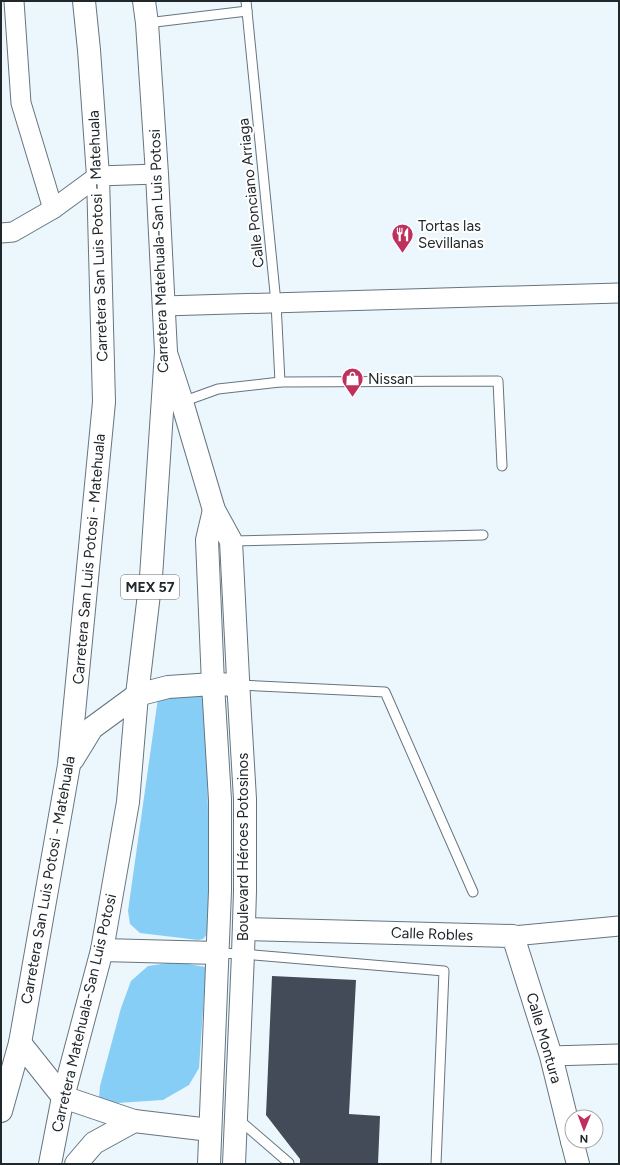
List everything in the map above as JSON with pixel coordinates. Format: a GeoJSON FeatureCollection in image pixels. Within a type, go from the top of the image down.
{"type":"FeatureCollection","features":[{"type":"Feature","properties":{"kind":"main road","name":"Carretera San Luis Potosi - Matehuala"},"geometry":{"type":"LineString","coordinates":[[1,1111],[20,1043],[69,765],[104,402],[98,176],[84,1]]}},
{"type":"Feature","properties":{"kind":"main road","name":"Carretera Matehuala-San Luis Potosi"},"geometry":{"type":"LineString","coordinates":[[50,1164],[63,1097],[102,950],[128,802],[137,695],[172,405],[166,352],[157,174],[147,23],[144,1]]}},
{"type":"Feature","properties":{"kind":"main road","name":"Boulevard Héroes Potosinos"},"geometry":{"type":"LineString","coordinates":[[172,405],[214,510],[231,541],[245,799],[244,929],[234,1164]]}},
{"type":"Feature","properties":{"kind":"main road","name":"Boulevard Héroes Potosinos"},"geometry":{"type":"LineString","coordinates":[[209,1164],[220,891],[220,800],[207,540],[214,510]]}},
{"type":"Feature","properties":{"kind":"main road"},"geometry":{"type":"LineString","coordinates":[[69,765],[92,728],[137,695],[168,687],[213,684],[238,685]]}},
{"type":"Feature","properties":{"kind":"main road","name":"Calle Robles"},"geometry":{"type":"LineString","coordinates":[[244,929],[513,936]]}},
{"type":"Feature","properties":{"kind":"main road","name":"Calle Montura"},"geometry":{"type":"LineString","coordinates":[[513,936],[551,1056],[564,1109]]}},
{"type":"Feature","properties":{"kind":"main road"},"geometry":{"type":"LineString","coordinates":[[102,950],[217,953]]}},
{"type":"Feature","properties":{"kind":"main road"},"geometry":{"type":"LineString","coordinates":[[20,1043],[63,1097],[134,1121],[210,1130]]}},
{"type":"Feature","properties":{"kind":"main road"},"geometry":{"type":"LineString","coordinates":[[76,1164],[94,1143],[134,1121]]}},
{"type":"Feature","properties":{"kind":"main road","name":"Calle Montura"},"geometry":{"type":"LineString","coordinates":[[574,1149],[578,1164]]}},
{"type":"Feature","properties":{"kind":"street"},"geometry":{"type":"LineString","coordinates":[[14,1],[21,103],[53,209]]}},
{"type":"Feature","properties":{"kind":"street"},"geometry":{"type":"LineString","coordinates":[[1,233],[13,232],[53,209],[98,176],[157,174]]}},
{"type":"Feature","properties":{"kind":"street"},"geometry":{"type":"LineString","coordinates":[[163,306],[619,293]]}},
{"type":"Feature","properties":{"kind":"street","name":"Calle Robles"},"geometry":{"type":"LineString","coordinates":[[513,936],[619,926]]}},
{"type":"Feature","properties":{"kind":"street"},"geometry":{"type":"LineString","coordinates":[[551,1056],[619,1054]]}},
{"type":"Feature","properties":{"kind":"lane","name":"Calle Ponciano Arriaga"},"geometry":{"type":"LineString","coordinates":[[246,1],[276,303],[280,382]]}},
{"type":"Feature","properties":{"kind":"lane"},"geometry":{"type":"LineString","coordinates":[[147,23],[247,11]]}},
{"type":"Feature","properties":{"kind":"lane"},"geometry":{"type":"LineString","coordinates":[[172,405],[218,390],[280,382],[498,381],[502,466]]}},
{"type":"Feature","properties":{"kind":"lane"},"geometry":{"type":"LineString","coordinates":[[231,541],[483,535]]}},
{"type":"Feature","properties":{"kind":"lane"},"geometry":{"type":"LineString","coordinates":[[238,685],[385,692],[473,892]]}},
{"type":"Feature","properties":{"kind":"lane"},"geometry":{"type":"LineString","coordinates":[[217,953],[444,971],[436,1164]]}},
{"type":"Feature","properties":{"kind":"lane"},"geometry":{"type":"LineString","coordinates":[[236,1117],[289,1164]]}},
{"type":"Feature","properties":{"kind":"shaded area"},"geometry":{"type":"Polygon","coordinates":[[[193,694],[206,697],[210,931],[203,939],[198,940],[140,933],[130,924],[128,911],[158,698],[193,694]]]}},
{"type":"Feature","properties":{"kind":"shaded area"},"geometry":{"type":"Polygon","coordinates":[[[175,962],[206,967],[199,1068],[189,1085],[163,1100],[117,1103],[99,1098],[100,1086],[121,1008],[131,981],[148,966],[175,962]]]}},
{"type":"Feature","properties":{"kind":"building"},"geometry":{"type":"Polygon","coordinates":[[[272,976],[356,980],[349,1114],[380,1116],[378,1164],[300,1164],[300,1159],[266,1115],[272,976]]]}},
{"type":"Feature","properties":{"kind":"place","name":"Tortas las Sevillanas"},"geometry":{"type":"Point","coordinates":[402,254]}},
{"type":"Feature","properties":{"kind":"place","name":"Nissan"},"geometry":{"type":"Point","coordinates":[352,398]}}]}
